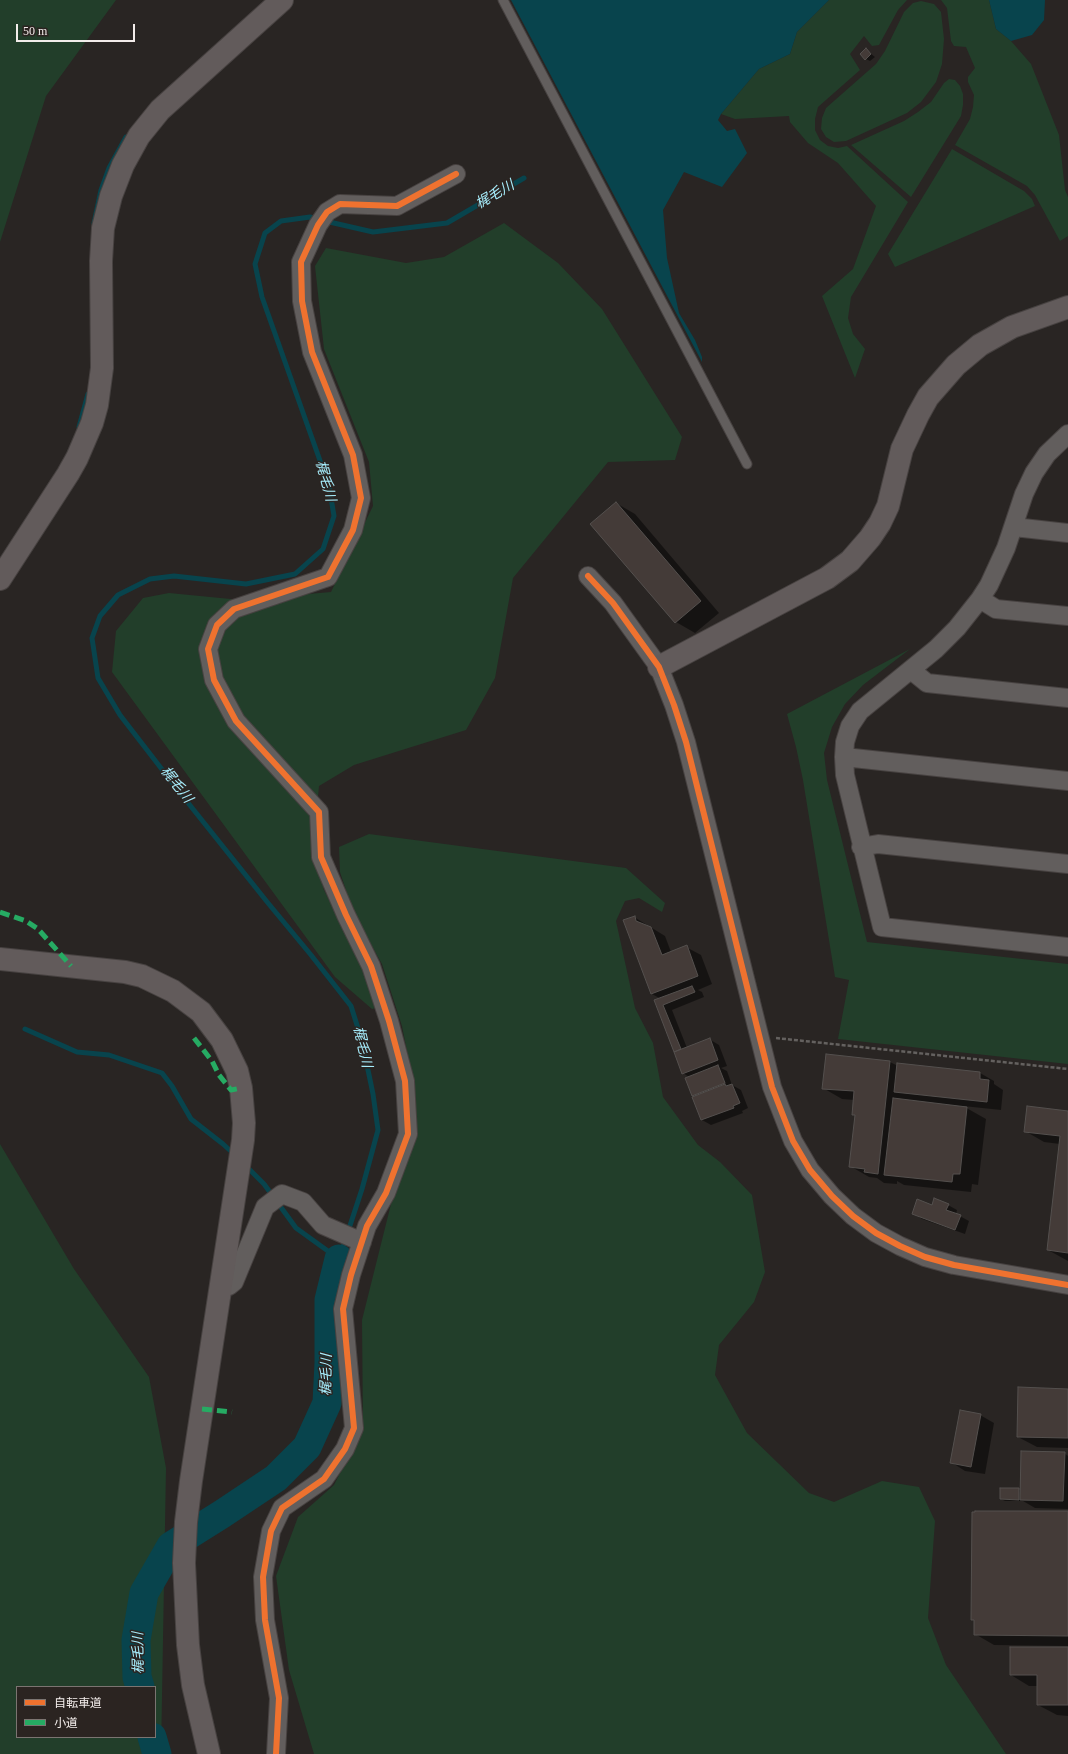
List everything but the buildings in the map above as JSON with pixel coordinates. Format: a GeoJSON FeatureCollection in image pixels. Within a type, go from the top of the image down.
{"type":"FeatureCollection","features":[{"type":"Feature","properties":{"kind":"street"},"geometry":{"type":"LineString","coordinates":[[0,579],[71,469],[92,423],[98,399],[102,368],[101,261],[104,228],[111,196],[123,165],[140,136],[160,110],[282,0]]}},
{"type":"Feature","properties":{"kind":"street"},"geometry":{"type":"LineString","coordinates":[[352,1237],[367,1226],[386,1193],[408,1134],[405,1080],[371,966],[346,915],[321,857],[319,812],[236,721],[214,680],[208,649],[217,625],[234,609],[328,577],[353,530],[361,498],[353,455],[312,352],[302,301],[301,262],[323,218],[340,204],[397,206],[456,174]]}},
{"type":"Feature","properties":{"kind":"street"},"geometry":{"type":"LineString","coordinates":[[659,667],[827,578],[850,561],[870,538],[880,523],[888,506],[902,449],[928,397],[956,365],[980,345],[1012,327],[1068,307]]}},
{"type":"Feature","properties":{"kind":"street"},"geometry":{"type":"LineString","coordinates":[[1067,437],[1047,454],[1034,473],[1024,494],[1014,527],[997,569],[980,599],[952,633],[936,649],[860,711],[850,726],[845,742],[844,757],[845,775],[882,927],[1068,947]]}},
{"type":"Feature","properties":{"kind":"street"},"geometry":{"type":"LineString","coordinates":[[1014,527],[1068,533]]}},
{"type":"Feature","properties":{"kind":"street"},"geometry":{"type":"LineString","coordinates":[[588,576],[613,603],[659,667],[686,742],[772,1087],[793,1141],[810,1170],[832,1196],[853,1216],[876,1233],[900,1246],[925,1257],[954,1265],[1068,1285]]}},
{"type":"Feature","properties":{"kind":"street"},"geometry":{"type":"LineString","coordinates":[[980,599],[996,609],[1068,616]]}},
{"type":"Feature","properties":{"kind":"street"},"geometry":{"type":"LineString","coordinates":[[911,670],[927,683],[1068,698]]}},
{"type":"Feature","properties":{"kind":"street"},"geometry":{"type":"LineString","coordinates":[[844,757],[1068,781]]}},
{"type":"Feature","properties":{"kind":"street"},"geometry":{"type":"LineString","coordinates":[[862,847],[878,844],[1068,864]]}},
{"type":"Feature","properties":{"kind":"street"},"geometry":{"type":"LineString","coordinates":[[0,959],[125,972],[158,982],[188,1001],[212,1025],[222,1040],[237,1071],[244,1105],[243,1140],[189,1499],[184,1563],[188,1645],[193,1685],[208,1754]]}},
{"type":"Feature","properties":{"kind":"street"},"geometry":{"type":"LineString","coordinates":[[221,1286],[229,1286],[238,1277],[263,1211],[276,1198],[302,1202],[320,1222],[352,1237]]}},
{"type":"Feature","properties":{"kind":"street"},"geometry":{"type":"LineString","coordinates":[[276,1754],[279,1698],[265,1620],[263,1577],[271,1530],[282,1508],[324,1479],[345,1449],[354,1428],[343,1309],[351,1275],[352,1237]]}},
{"type":"Feature","properties":{"kind":"lane"},"geometry":{"type":"LineString","coordinates":[[503,0],[747,464]]}},
{"type":"Feature","properties":{"kind":"path"},"geometry":{"type":"LineString","coordinates":[[775,1038],[787,1038],[1068,1069]]}},
{"type":"Feature","properties":{"kind":"green space"},"geometry":{"type":"Polygon","coordinates":[[[0,0],[116,0],[46,96],[0,242],[0,0]]]}},
{"type":"Feature","properties":{"kind":"green space"},"geometry":{"type":"Polygon","coordinates":[[[829,0],[907,0],[898,10],[879,45],[872,46],[864,36],[850,54],[860,70],[818,107],[815,119],[815,130],[820,140],[828,146],[838,148],[847,146],[908,202],[851,297],[848,318],[853,334],[865,349],[855,378],[822,296],[853,269],[876,206],[838,163],[808,143],[790,122],[789,116],[735,119],[721,114],[759,69],[790,54],[797,32],[829,0]]]}},
{"type":"Feature","properties":{"kind":"green space"},"geometry":{"type":"Polygon","coordinates":[[[941,0],[989,0],[996,29],[1011,41],[1031,64],[1059,135],[1065,190],[1068,197],[1068,236],[1060,241],[1035,195],[1027,186],[955,145],[970,119],[974,95],[968,82],[968,77],[975,68],[966,47],[954,46],[951,41],[947,8],[941,0]]]}},
{"type":"Feature","properties":{"kind":"green space"},"geometry":{"type":"Polygon","coordinates":[[[921,1],[934,4],[941,12],[944,39],[942,64],[936,82],[921,102],[907,113],[846,141],[834,142],[826,137],[821,129],[822,118],[826,108],[876,64],[885,51],[904,12],[913,3],[921,1]]]}},
{"type":"Feature","properties":{"kind":"green space"},"geometry":{"type":"Polygon","coordinates":[[[949,79],[955,80],[960,86],[963,94],[961,116],[911,197],[851,145],[904,121],[918,112],[931,102],[944,83],[949,79]]]}},
{"type":"Feature","properties":{"kind":"green space"},"geometry":{"type":"Polygon","coordinates":[[[952,149],[1024,191],[1032,199],[1035,206],[895,267],[888,254],[952,149]]]}},
{"type":"Feature","properties":{"kind":"green space"},"geometry":{"type":"Polygon","coordinates":[[[504,223],[558,263],[602,309],[682,437],[675,460],[608,462],[513,578],[495,678],[466,730],[354,765],[319,786],[316,818],[318,867],[324,890],[366,975],[379,1007],[372,1009],[335,977],[112,672],[116,631],[143,598],[169,593],[241,600],[331,592],[373,506],[369,462],[324,349],[315,266],[326,248],[406,263],[444,257],[504,223]]]}},
{"type":"Feature","properties":{"kind":"green space"},"geometry":{"type":"Polygon","coordinates":[[[910,649],[863,685],[845,704],[832,727],[824,753],[827,780],[867,942],[1068,964],[1068,1064],[838,1039],[849,980],[835,977],[803,780],[787,714],[910,649]]]}},
{"type":"Feature","properties":{"kind":"green space"},"geometry":{"type":"Polygon","coordinates":[[[369,834],[626,868],[665,903],[662,912],[639,898],[625,901],[616,921],[635,1008],[653,1043],[663,1097],[698,1145],[720,1162],[752,1195],[765,1272],[754,1302],[719,1345],[715,1375],[747,1433],[809,1493],[834,1502],[882,1481],[919,1487],[935,1521],[928,1618],[946,1665],[1006,1754],[314,1754],[289,1670],[276,1576],[298,1517],[334,1485],[363,1428],[362,1320],[391,1204],[411,1144],[413,1081],[402,1026],[382,964],[354,914],[340,872],[339,847],[369,834]]]}},
{"type":"Feature","properties":{"kind":"green space"},"geometry":{"type":"Polygon","coordinates":[[[0,1144],[74,1269],[149,1377],[166,1468],[161,1754],[0,1754],[0,1144]]]}},
{"type":"Feature","properties":{"kind":"water"},"geometry":{"type":"Polygon","coordinates":[[[511,0],[829,0],[797,32],[790,54],[759,69],[721,114],[718,120],[727,131],[735,129],[747,153],[722,187],[684,172],[663,210],[667,258],[679,313],[695,340],[702,357],[702,362],[511,0]]]}},
{"type":"Feature","properties":{"kind":"water"},"geometry":{"type":"Polygon","coordinates":[[[989,0],[1045,0],[1044,20],[1032,35],[1011,41],[996,29],[989,0]]]}},
{"type":"Feature","properties":{"kind":"waterway"},"geometry":{"type":"LineString","coordinates":[[94,223],[101,190],[109,168],[126,137]]}},
{"type":"Feature","properties":{"kind":"waterway","name":"梶毛川"},"geometry":{"type":"LineString","coordinates":[[325,221],[373,232],[447,223],[524,178]]}},
{"type":"Feature","properties":{"kind":"waterway","name":"梶毛川"},"geometry":{"type":"LineString","coordinates":[[246,1166],[264,1184],[296,1228],[339,1259],[362,1189],[378,1130],[373,1094],[362,1041],[351,1006],[181,794],[120,715],[98,678],[92,638],[100,616],[118,595],[150,579],[174,576],[246,584],[295,574],[323,549],[334,516],[329,486],[262,297],[255,264],[265,233],[281,221],[310,217],[317,219]]}},
{"type":"Feature","properties":{"kind":"waterway"},"geometry":{"type":"LineString","coordinates":[[79,427],[88,394]]}},
{"type":"Feature","properties":{"kind":"waterway"},"geometry":{"type":"LineString","coordinates":[[25,1029],[77,1052],[109,1055],[162,1073],[172,1086],[191,1119],[235,1155]]}},
{"type":"Feature","properties":{"kind":"waterway","name":"梶毛川"},"geometry":{"type":"LineString","coordinates":[[140,1686],[137,1677],[136,1640],[144,1593],[171,1546],[276,1478],[307,1447],[327,1403],[329,1363],[329,1300],[339,1259]]}},
{"type":"Feature","properties":{"kind":"waterway","name":"梶毛川"},"geometry":{"type":"LineString","coordinates":[[152,1738],[157,1754]]}},
{"type":"Feature","properties":{"kind":"marked path"},"geometry":{"type":"LineString","coordinates":[[0,912],[26,921],[38,929],[71,966]]}},
{"type":"Feature","properties":{"kind":"marked path"},"geometry":{"type":"LineString","coordinates":[[194,1038],[212,1061],[219,1075],[231,1090],[241,1088]]}},
{"type":"Feature","properties":{"kind":"marked path"},"geometry":{"type":"LineString","coordinates":[[202,1409],[232,1412]]}},
{"type":"Feature","properties":{"kind":"cycle path"},"geometry":{"type":"LineString","coordinates":[[276,1754],[279,1698],[265,1620],[263,1577],[271,1531],[282,1508],[324,1479],[345,1449],[354,1428],[343,1309],[351,1275],[367,1226],[386,1193],[408,1134],[405,1081],[389,1021],[371,966],[346,915],[321,857],[319,812],[236,721],[214,680],[208,649],[217,625],[234,609],[328,577],[353,530],[361,498],[353,455],[312,352],[302,301],[301,262],[318,225],[327,212],[340,204],[397,206],[456,174]]}},
{"type":"Feature","properties":{"kind":"cycle path"},"geometry":{"type":"LineString","coordinates":[[588,576],[613,603],[659,667],[674,705],[686,742],[772,1087],[793,1141],[810,1170],[832,1196],[853,1216],[876,1233],[900,1246],[925,1257],[954,1265],[1068,1285]]}}]}
